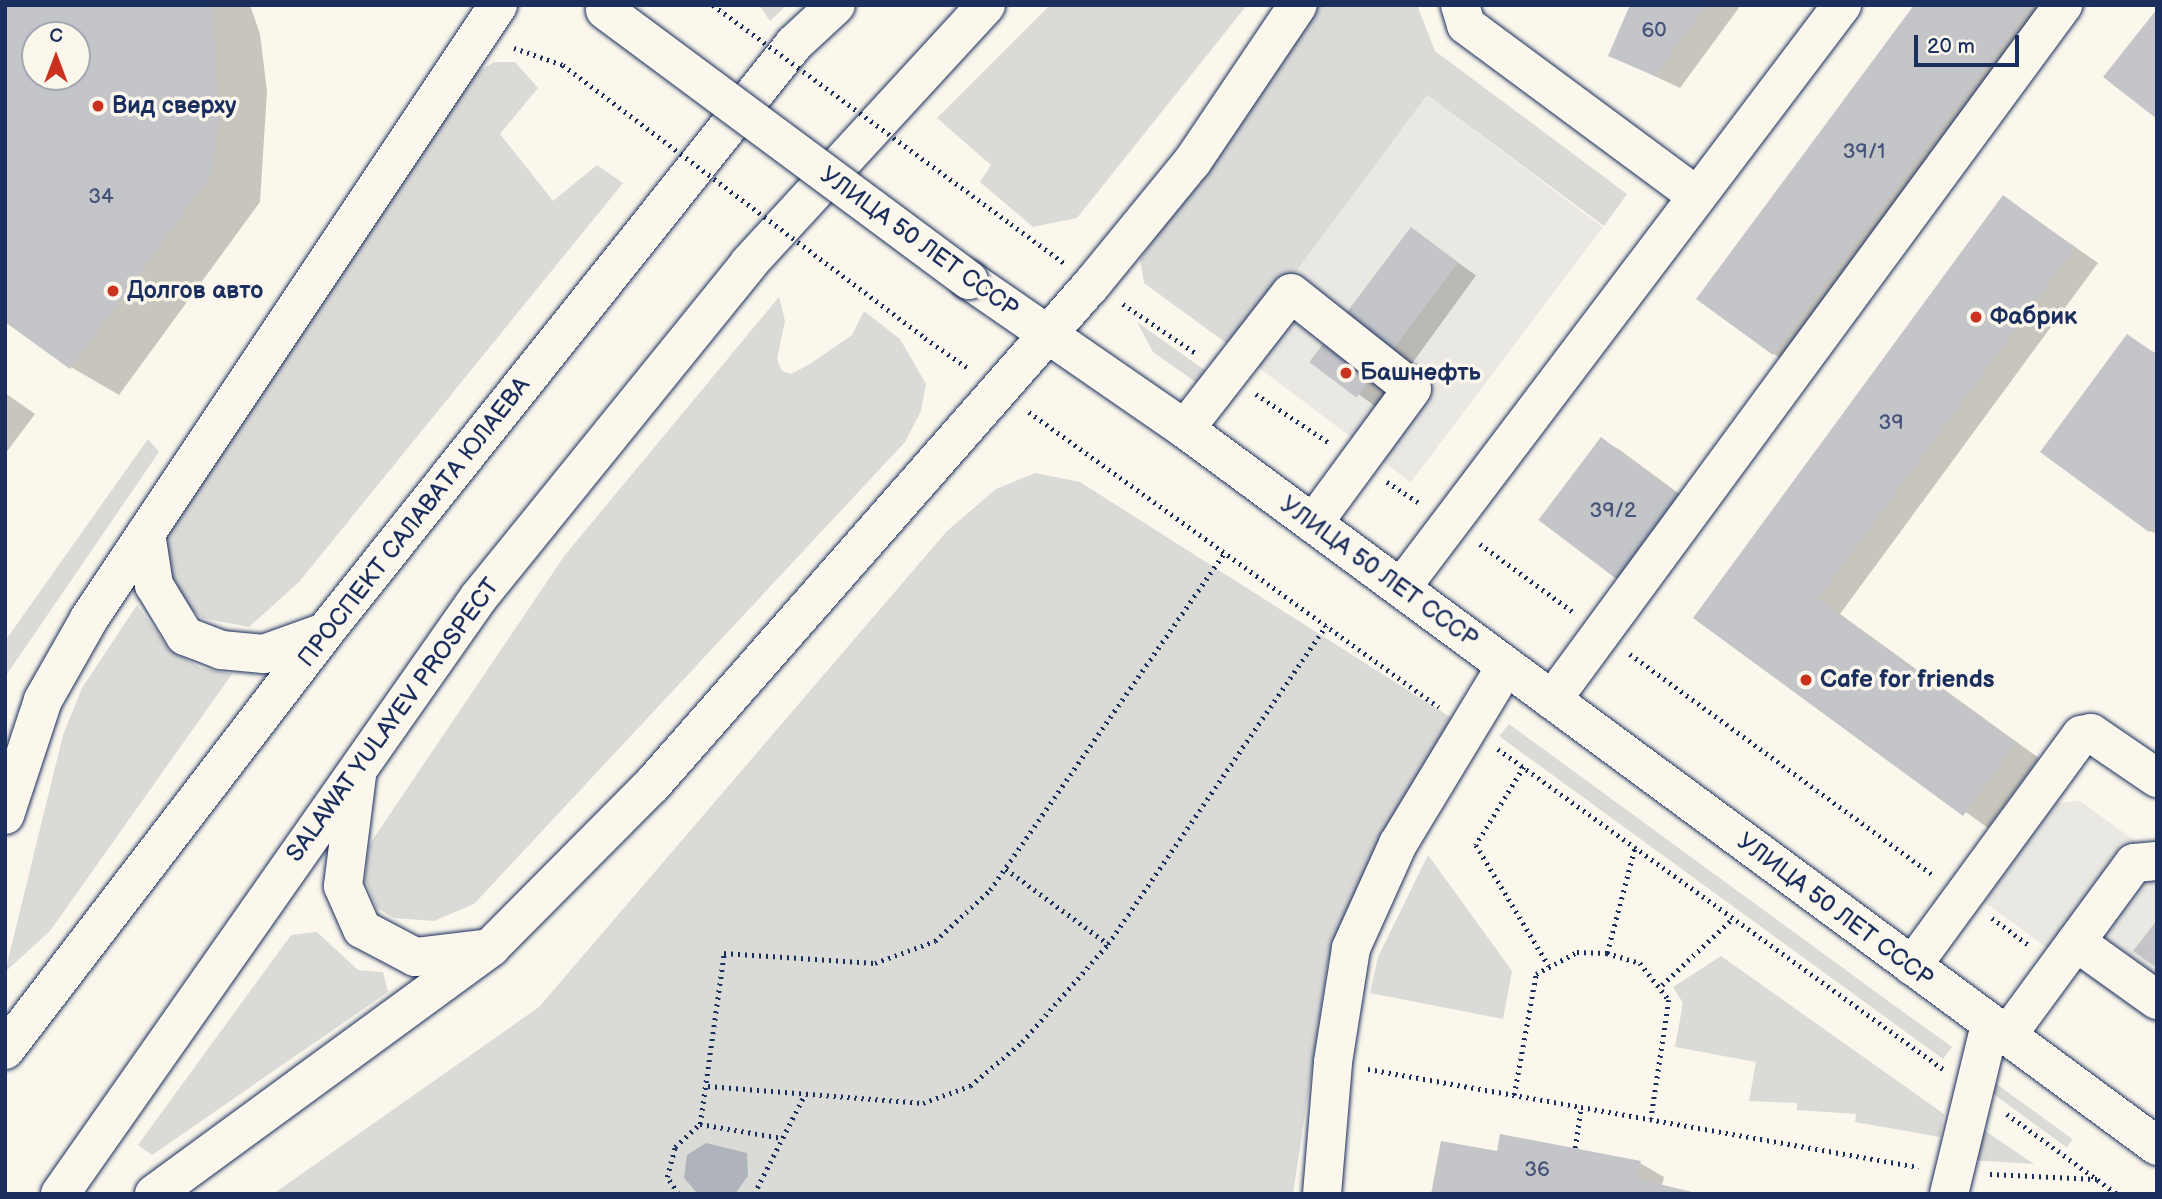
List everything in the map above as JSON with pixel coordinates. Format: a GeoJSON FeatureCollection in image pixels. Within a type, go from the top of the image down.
{"type":"FeatureCollection","features":[{"type":"Feature","properties":{"kind":"main road"},"geometry":{"type":"LineString","coordinates":[[5,756],[43,700],[146,533],[498,5]]}},
{"type":"Feature","properties":{"kind":"main road","name":"ПРОСПЕКТ САЛАВАТА ЮЛАЕВА"},"geometry":{"type":"LineString","coordinates":[[5,1050],[325,632],[794,44],[836,5]]}},
{"type":"Feature","properties":{"kind":"main road"},"geometry":{"type":"LineString","coordinates":[[491,947],[415,957],[362,929],[342,886],[358,764],[479,597],[749,263],[986,5]]}},
{"type":"Feature","properties":{"kind":"main road"},"geometry":{"type":"LineString","coordinates":[[154,1194],[491,947],[652,785],[1048,337],[1192,162],[1298,5]]}},
{"type":"Feature","properties":{"kind":"main road"},"geometry":{"type":"LineString","coordinates":[[1460,5],[1466,25],[1697,196]]}},
{"type":"Feature","properties":{"kind":"main road"},"geometry":{"type":"LineString","coordinates":[[1401,588],[1842,5]]}},
{"type":"Feature","properties":{"kind":"main road"},"geometry":{"type":"LineString","coordinates":[[1552,700],[2063,5]]}},
{"type":"Feature","properties":{"kind":"main road","name":"УЛИЦА 50 ЛЕТ СССР"},"geometry":{"type":"LineString","coordinates":[[601,8],[1048,337],[1185,429],[2157,1146]]}},
{"type":"Feature","properties":{"kind":"main road"},"geometry":{"type":"LineString","coordinates":[[1185,429],[1291,293],[1412,389],[1313,524]]}},
{"type":"Feature","properties":{"kind":"main road"},"geometry":{"type":"LineString","coordinates":[[146,533],[154,585],[185,636],[221,650],[264,654],[325,632]]}},
{"type":"Feature","properties":{"kind":"main road"},"geometry":{"type":"LineString","coordinates":[[1322,1194],[1333,1062],[1351,948],[1398,844],[1506,666]]}},
{"type":"Feature","properties":{"kind":"main road"},"geometry":{"type":"LineString","coordinates":[[5,815],[43,700]]}},
{"type":"Feature","properties":{"kind":"main road"},"geometry":{"type":"LineString","coordinates":[[1912,966],[2081,734],[2091,733],[2157,778]]}},
{"type":"Feature","properties":{"kind":"main road","name":"SALAWAT YULAYEV PROSPECT"},"geometry":{"type":"LineString","coordinates":[[60,1194],[358,764]]}},
{"type":"Feature","properties":{"kind":"main road"},"geometry":{"type":"LineString","coordinates":[[1951,1183],[1976,1092],[1998,1031],[2067,954],[2134,863],[2157,861]]}},
{"type":"Feature","properties":{"kind":"main road"},"geometry":{"type":"LineString","coordinates":[[2067,954],[2157,1000]]}},
{"type":"Feature","properties":{"kind":"path"},"geometry":{"type":"LineString","coordinates":[[713,5],[1012,224]]}},
{"type":"Feature","properties":{"kind":"path"},"geometry":{"type":"LineString","coordinates":[[514,48],[563,65],[925,338],[2117,1194]]}},
{"type":"Feature","properties":{"kind":"path"},"geometry":{"type":"LineString","coordinates":[[1485,547],[1963,897],[2067,954]]}},
{"type":"Feature","properties":{"kind":"path"},"geometry":{"type":"LineString","coordinates":[[678,1194],[667,1177],[675,1147],[700,1124],[708,1086],[724,954],[875,963],[935,941],[1006,869],[1224,552]]}},
{"type":"Feature","properties":{"kind":"path"},"geometry":{"type":"LineString","coordinates":[[708,1086],[923,1103],[970,1086],[1022,1042],[1108,944],[1326,626]]}},
{"type":"Feature","properties":{"kind":"path"},"geometry":{"type":"LineString","coordinates":[[1524,767],[1476,845],[1549,966]]}},
{"type":"Feature","properties":{"kind":"path"},"geometry":{"type":"LineString","coordinates":[[1607,953],[1635,847]]}},
{"type":"Feature","properties":{"kind":"path"},"geometry":{"type":"LineString","coordinates":[[1006,869],[1108,944]]}},
{"type":"Feature","properties":{"kind":"path"},"geometry":{"type":"LineString","coordinates":[[1662,985],[1733,918]]}},
{"type":"Feature","properties":{"kind":"path"},"geometry":{"type":"LineString","coordinates":[[1514,1095],[1536,974],[1577,952],[1607,953],[1640,963],[1662,985],[1669,1000],[1651,1119]]}},
{"type":"Feature","properties":{"kind":"path"},"geometry":{"type":"LineString","coordinates":[[1333,1062],[1651,1119],[1951,1183],[2098,1180]]}},
{"type":"Feature","properties":{"kind":"path"},"geometry":{"type":"LineString","coordinates":[[754,1194],[805,1094]]}},
{"type":"Feature","properties":{"kind":"path"},"geometry":{"type":"LineString","coordinates":[[1575,1148],[1581,1107]]}},
{"type":"Feature","properties":{"kind":"path"},"geometry":{"type":"LineString","coordinates":[[700,1124],[782,1138]]}},
{"type":"Feature","properties":{"kind":"shaded area"},"geometry":{"type":"Polygon","coordinates":[[[759,5],[787,5],[770,21],[759,5]]]}},
{"type":"Feature","properties":{"kind":"shaded area"},"geometry":{"type":"Polygon","coordinates":[[[1050,5],[1247,5],[1077,218],[1033,227],[980,182],[991,165],[937,118],[1050,5]]]}},
{"type":"Feature","properties":{"kind":"shaded area"},"geometry":{"type":"Polygon","coordinates":[[[1314,5],[1417,5],[1435,51],[1627,194],[1604,226],[1427,95],[1237,351],[1144,283],[1140,260],[1314,5]]]}},
{"type":"Feature","properties":{"kind":"shaded area"},"geometry":{"type":"Polygon","coordinates":[[[494,62],[515,62],[538,88],[500,134],[553,201],[597,165],[623,183],[299,582],[249,627],[202,618],[172,592],[164,530],[466,79],[494,62]]]}},
{"type":"Feature","properties":{"kind":"shaded area"},"geometry":{"type":"Polygon","coordinates":[[[1427,95],[1603,227],[1411,482],[1235,350],[1427,95]]]}},
{"type":"Feature","properties":{"kind":"shaded area"},"geometry":{"type":"Polygon","coordinates":[[[779,297],[785,321],[777,359],[782,371],[791,374],[852,335],[864,311],[900,339],[926,384],[921,411],[905,442],[474,904],[434,921],[394,918],[377,908],[365,880],[369,845],[565,555],[779,297]]]}},
{"type":"Feature","properties":{"kind":"shaded area"},"geometry":{"type":"Polygon","coordinates":[[[1137,322],[1213,376],[1204,388],[1153,352],[1137,322]]]}},
{"type":"Feature","properties":{"kind":"shaded area"},"geometry":{"type":"Polygon","coordinates":[[[148,439],[159,452],[5,677],[5,641],[148,439]]]}},
{"type":"Feature","properties":{"kind":"shaded area"},"geometry":{"type":"Polygon","coordinates":[[[1035,473],[1080,482],[1469,729],[1328,961],[1293,1194],[735,1194],[748,1176],[685,1178],[698,1194],[273,1194],[539,1007],[947,531],[996,489],[1035,473]]]}},
{"type":"Feature","properties":{"kind":"shaded area"},"geometry":{"type":"Polygon","coordinates":[[[137,605],[169,649],[201,668],[232,674],[50,931],[5,972],[63,735],[82,688],[137,605]]]}},
{"type":"Feature","properties":{"kind":"shaded area"},"geometry":{"type":"Polygon","coordinates":[[[1509,724],[1952,1047],[1943,1059],[1499,736],[1509,724]]]}},
{"type":"Feature","properties":{"kind":"shaded area"},"geometry":{"type":"Polygon","coordinates":[[[2080,801],[2157,857],[2157,1027],[1984,902],[2056,803],[2080,801]]]}},
{"type":"Feature","properties":{"kind":"shaded area"},"geometry":{"type":"Polygon","coordinates":[[[1428,855],[1512,971],[1503,1019],[1370,993],[1378,957],[1428,855]]]}},
{"type":"Feature","properties":{"kind":"shaded area"},"geometry":{"type":"Polygon","coordinates":[[[317,932],[358,970],[383,972],[388,992],[152,1155],[138,1145],[291,935],[317,932]]]}},
{"type":"Feature","properties":{"kind":"shaded area"},"geometry":{"type":"Polygon","coordinates":[[[1721,956],[1944,1114],[1940,1137],[1855,1122],[1856,1114],[1797,1110],[1797,1103],[1749,1101],[1756,1062],[1675,1047],[1683,1003],[1673,987],[1721,956]]]}},
{"type":"Feature","properties":{"kind":"shaded area"},"geometry":{"type":"Polygon","coordinates":[[[1991,1080],[2073,1139],[2067,1147],[1985,1088],[1991,1080]]]}},
{"type":"Feature","properties":{"kind":"shaded area"},"geometry":{"type":"Polygon","coordinates":[[[1978,1126],[2034,1164],[1969,1160],[1978,1126]]]}},
{"type":"Feature","properties":{"kind":"shaded area"},"geometry":{"type":"Polygon","coordinates":[[[706,1143],[747,1153],[748,1176],[735,1194],[698,1194],[684,1178],[687,1155],[706,1143]]]}},
{"type":"Feature","properties":{"kind":"building"},"geometry":{"type":"Polygon","coordinates":[[[5,5],[213,5],[219,118],[212,174],[70,369],[5,322],[5,5]]]}},
{"type":"Feature","properties":{"kind":"building"},"geometry":{"type":"Polygon","coordinates":[[[1630,5],[1707,5],[1655,76],[1608,56],[1630,5]]]}},
{"type":"Feature","properties":{"kind":"building"},"geometry":{"type":"Polygon","coordinates":[[[1914,5],[2032,5],[1773,355],[1696,299],[1914,5]]]}},
{"type":"Feature","properties":{"kind":"building"},"geometry":{"type":"Polygon","coordinates":[[[2157,9],[2157,119],[2103,77],[2157,9]]]}},
{"type":"Feature","properties":{"kind":"building"},"geometry":{"type":"Polygon","coordinates":[[[2003,195],[2075,248],[1818,599],[2016,743],[1963,816],[1693,618],[2003,195]]]}},
{"type":"Feature","properties":{"kind":"building"},"geometry":{"type":"Polygon","coordinates":[[[1411,227],[1458,263],[1356,397],[1309,362],[1411,227]]]}},
{"type":"Feature","properties":{"kind":"building"},"geometry":{"type":"Polygon","coordinates":[[[2127,334],[2157,355],[2157,522],[2149,532],[2040,452],[2127,334]]]}},
{"type":"Feature","properties":{"kind":"building"},"geometry":{"type":"Polygon","coordinates":[[[1601,437],[1686,501],[1624,584],[1538,520],[1601,437]]]}},
{"type":"Feature","properties":{"kind":"building"},"geometry":{"type":"Polygon","coordinates":[[[2157,920],[2157,968],[2133,951],[2157,920]]]}},
{"type":"Feature","properties":{"kind":"building"},"geometry":{"type":"Polygon","coordinates":[[[1500,1134],[1641,1161],[1637,1178],[1697,1194],[1431,1194],[1441,1141],[1497,1151],[1500,1134]]]}},
{"type":"Feature","properties":{"kind":"place","name":"Вид сверху"},"geometry":{"type":"Point","coordinates":[98,106]}},
{"type":"Feature","properties":{"kind":"place","name":"Долгов авто"},"geometry":{"type":"Point","coordinates":[113,291]}},
{"type":"Feature","properties":{"kind":"place","name":"Фабрик"},"geometry":{"type":"Point","coordinates":[1976,317]}},
{"type":"Feature","properties":{"kind":"place","name":"Башнефть"},"geometry":{"type":"Point","coordinates":[1346,373]}},
{"type":"Feature","properties":{"kind":"place","name":"Cafe for friends"},"geometry":{"type":"Point","coordinates":[1806,680]}}]}
